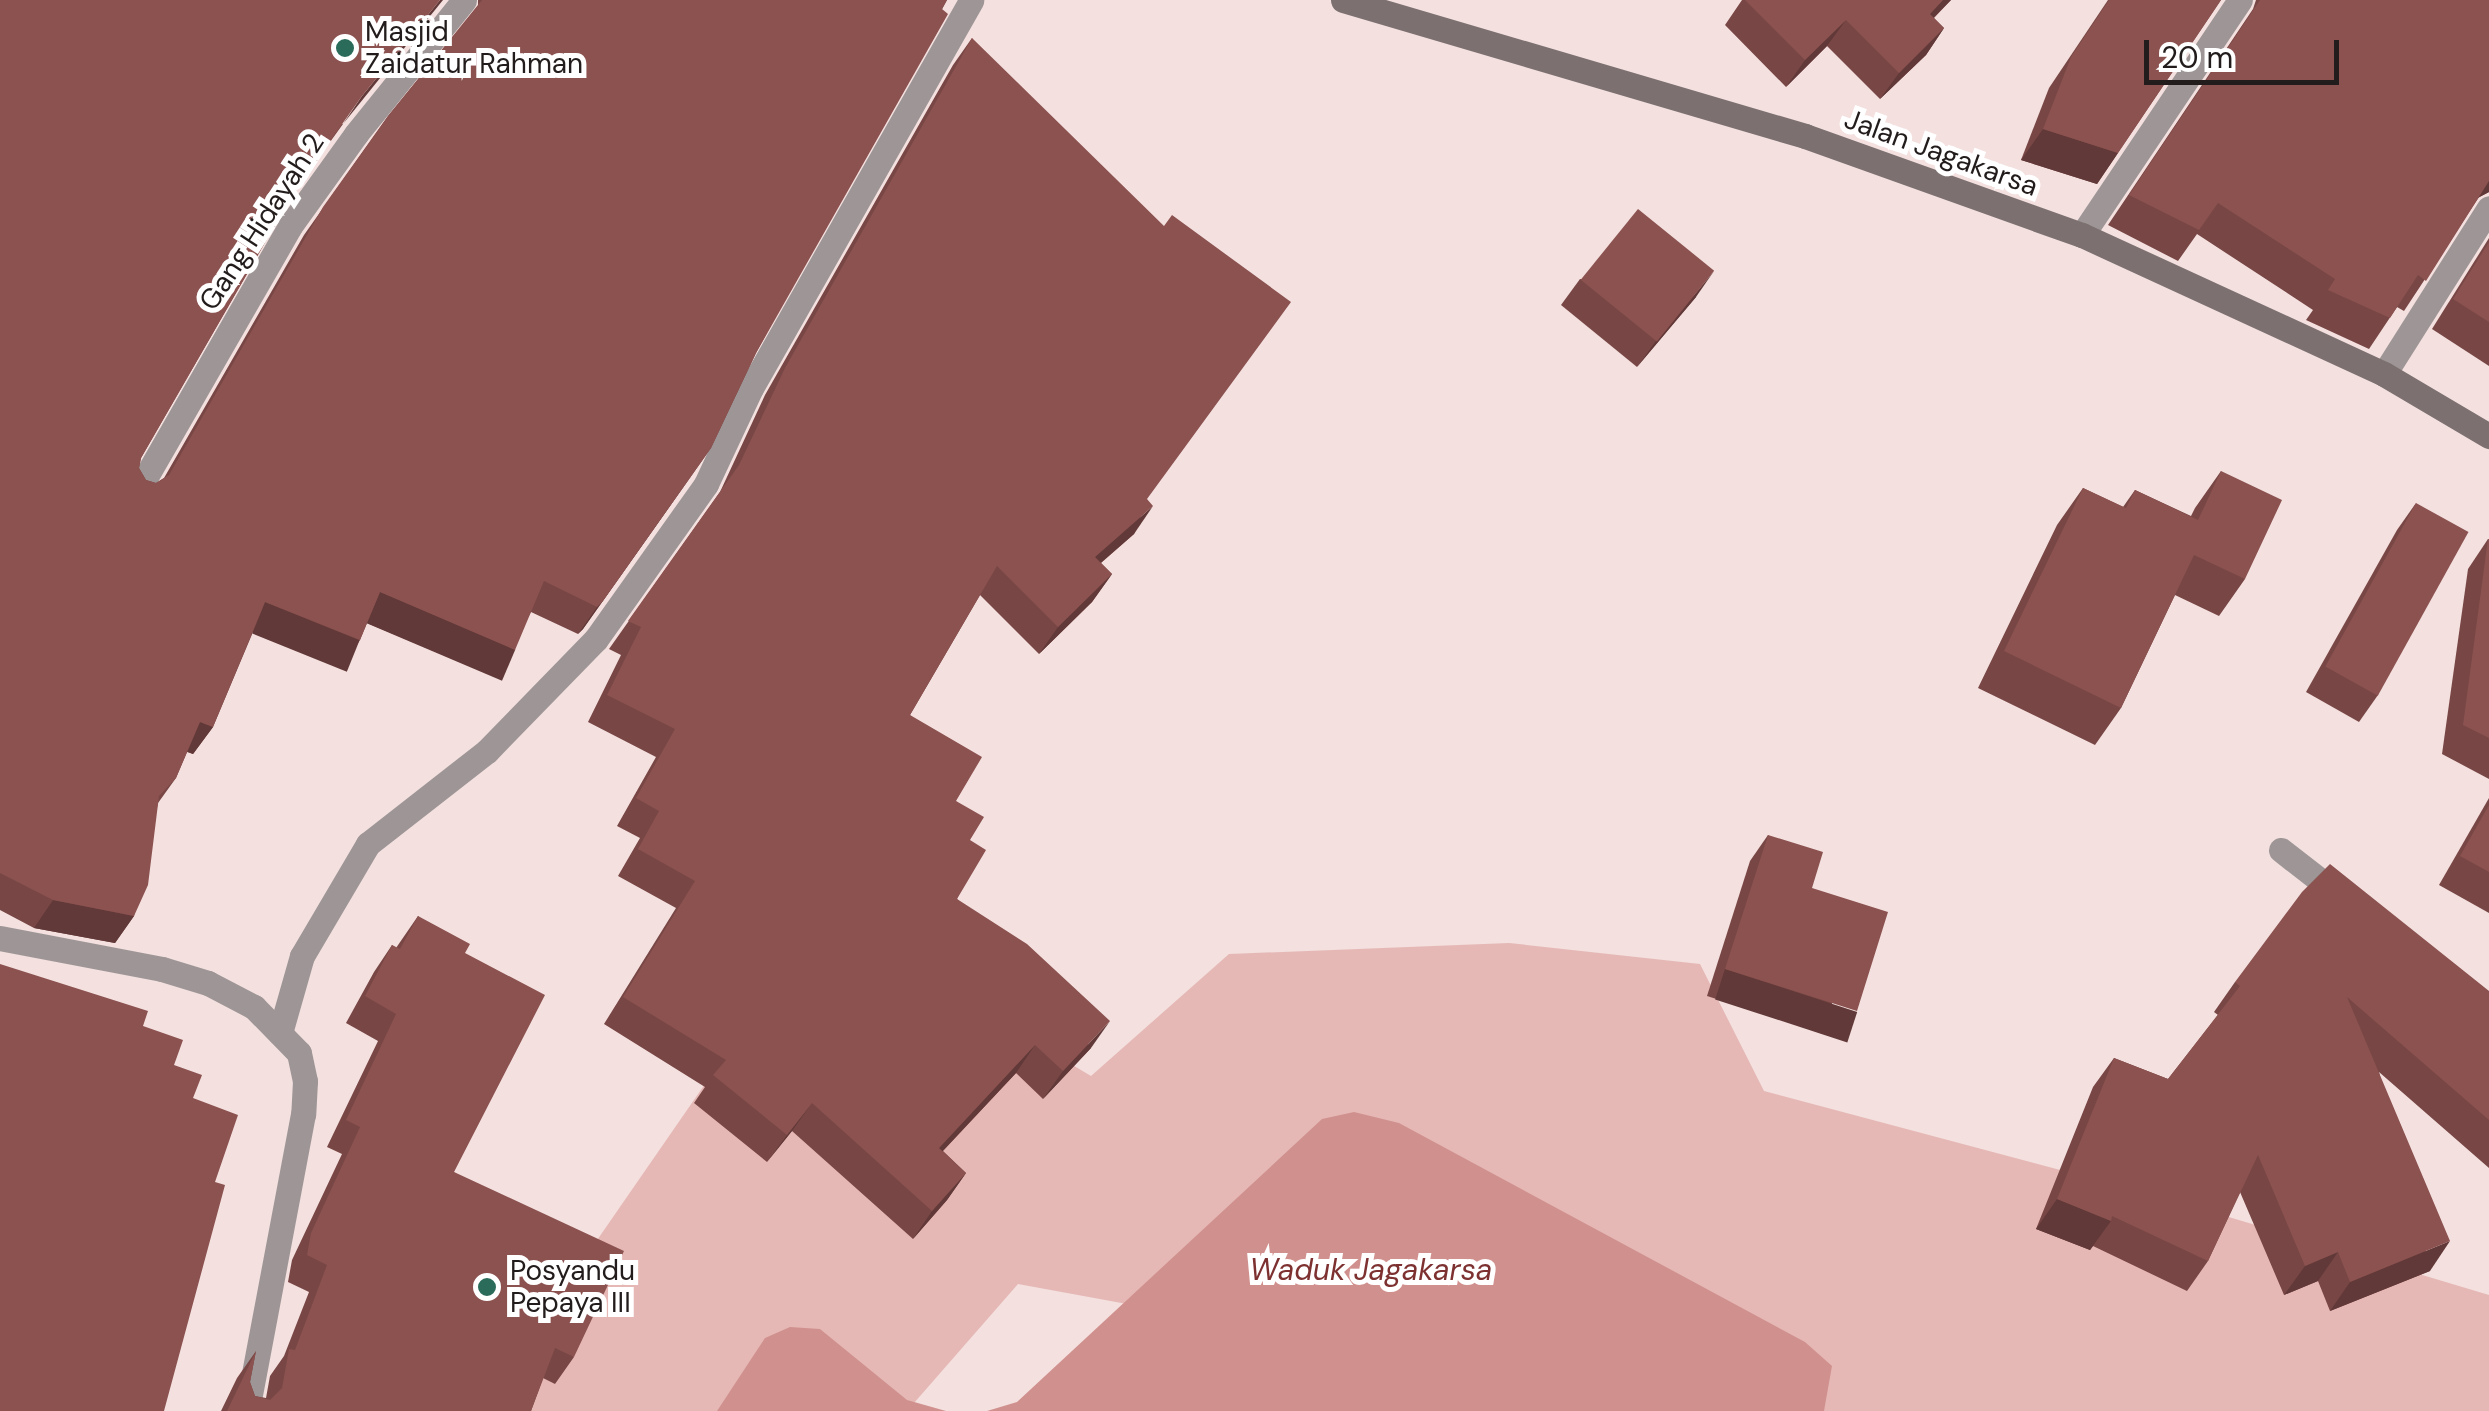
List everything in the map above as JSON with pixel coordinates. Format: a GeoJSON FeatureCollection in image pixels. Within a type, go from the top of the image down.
{"type":"FeatureCollection","features":[{"type":"Feature","properties":{"kind":"main road","name":"Jalan Jagakarsa"},"geometry":{"type":"LineString","coordinates":[[1343,0],[1805,136],[2082,235],[2384,374],[2489,436]]}},
{"type":"Feature","properties":{"kind":"street","name":"Gang Hidayah 2"},"geometry":{"type":"LineString","coordinates":[[136,494],[290,226],[356,134],[464,0]]}},
{"type":"Feature","properties":{"kind":"street"},"geometry":{"type":"LineString","coordinates":[[280,1033],[302,956],[368,844],[487,751],[596,639],[706,484],[751,388],[971,0]]}},
{"type":"Feature","properties":{"kind":"street"},"geometry":{"type":"LineString","coordinates":[[2082,235],[2240,0]]}},
{"type":"Feature","properties":{"kind":"street"},"geometry":{"type":"LineString","coordinates":[[2384,374],[2489,208]]}},
{"type":"Feature","properties":{"kind":"street"},"geometry":{"type":"LineString","coordinates":[[2281,850],[2358,911]]}},
{"type":"Feature","properties":{"kind":"street"},"geometry":{"type":"LineString","coordinates":[[0,938],[162,969],[208,983],[254,1007],[299,1053],[305,1081],[303,1114],[248,1411]]}},
{"type":"Feature","properties":{"kind":"shaded area"},"geometry":{"type":"Polygon","coordinates":[[[1509,943],[1700,964],[1764,1091],[2162,1197],[2489,1295],[2489,1411],[1321,1411],[1176,1313],[1018,1284],[907,1411],[524,1411],[593,1246],[705,1084],[925,977],[1091,1076],[1229,954],[1509,943]]]}},
{"type":"Feature","properties":{"kind":"water","name":"Waduk Jagakarsa"},"geometry":{"type":"Polygon","coordinates":[[[1354,1112],[1399,1123],[1805,1342],[1832,1366],[1824,1411],[987,1411],[1017,1402],[1322,1119],[1354,1112]]]}},
{"type":"Feature","properties":{"kind":"water"},"geometry":{"type":"Polygon","coordinates":[[[790,1327],[820,1329],[907,1400],[946,1411],[717,1411],[765,1338],[790,1327]]]}},
{"type":"Feature","properties":{"kind":"building"},"geometry":{"type":"Polygon","coordinates":[[[0,0],[440,0],[362,96],[296,189],[141,458],[139,468],[146,480],[156,483],[169,475],[323,207],[388,116],[482,0],[947,0],[942,9],[948,14],[756,353],[711,448],[603,601],[597,607],[544,581],[515,650],[380,592],[360,640],[265,602],[213,727],[200,722],[176,778],[159,796],[148,885],[134,916],[53,900],[0,873],[0,0]]]}},
{"type":"Feature","properties":{"kind":"building"},"geometry":{"type":"Polygon","coordinates":[[[1745,0],[1943,0],[1930,14],[1944,28],[1899,73],[1846,20],[1805,60],[1745,0]]]}},
{"type":"Feature","properties":{"kind":"building"},"geometry":{"type":"Polygon","coordinates":[[[2109,0],[2221,0],[2118,153],[2043,129],[2071,57],[2109,0]]]}},
{"type":"Feature","properties":{"kind":"building"},"geometry":{"type":"Polygon","coordinates":[[[2260,0],[2489,0],[2489,181],[2426,281],[2418,275],[2390,318],[2328,290],[2335,279],[2218,203],[2199,230],[2129,195],[2260,0]]]}},
{"type":"Feature","properties":{"kind":"building"},"geometry":{"type":"Polygon","coordinates":[[[972,38],[1164,226],[1172,215],[1291,302],[1147,499],[1153,506],[1095,557],[1112,574],[1058,627],[997,566],[910,715],[982,757],[956,801],[984,817],[970,840],[986,850],[957,899],[1027,944],[1110,1021],[1063,1071],[1035,1045],[939,1148],[966,1173],[932,1211],[812,1103],[787,1135],[713,1075],[726,1060],[623,997],[695,881],[638,849],[659,811],[636,798],[675,729],[607,695],[641,627],[628,621],[739,465],[785,368],[972,38]]]}},
{"type":"Feature","properties":{"kind":"building"},"geometry":{"type":"Polygon","coordinates":[[[1638,209],[1714,271],[1657,341],[1581,280],[1638,209]]]}},
{"type":"Feature","properties":{"kind":"building"},"geometry":{"type":"Polygon","coordinates":[[[2489,242],[2489,322],[2453,299],[2489,242]]]}},
{"type":"Feature","properties":{"kind":"building"},"geometry":{"type":"Polygon","coordinates":[[[2221,471],[2282,500],[2245,579],[2194,555],[2121,708],[2004,651],[2083,488],[2126,508],[2135,490],[2198,520],[2221,471]]]}},
{"type":"Feature","properties":{"kind":"building"},"geometry":{"type":"Polygon","coordinates":[[[2416,503],[2468,532],[2378,696],[2325,667],[2416,503]]]}},
{"type":"Feature","properties":{"kind":"building"},"geometry":{"type":"Polygon","coordinates":[[[2489,539],[2489,738],[2463,725],[2489,539]]]}},
{"type":"Feature","properties":{"kind":"building"},"geometry":{"type":"Polygon","coordinates":[[[2489,805],[2489,872],[2460,856],[2489,805]]]}},
{"type":"Feature","properties":{"kind":"building"},"geometry":{"type":"Polygon","coordinates":[[[1768,835],[1823,852],[1812,888],[1888,912],[1857,1011],[1725,969],[1768,835]]]}},
{"type":"Feature","properties":{"kind":"building"},"geometry":{"type":"Polygon","coordinates":[[[2330,864],[2489,991],[2489,1120],[2347,997],[2450,1241],[2350,1282],[2338,1252],[2305,1266],[2258,1155],[2208,1261],[2112,1216],[2111,1221],[2057,1199],[2114,1058],[2168,1079],[2240,986],[2235,982],[2302,892],[2330,864]]]}},
{"type":"Feature","properties":{"kind":"building"},"geometry":{"type":"Polygon","coordinates":[[[418,916],[470,944],[465,953],[545,995],[454,1172],[624,1251],[574,1357],[555,1348],[531,1411],[227,1411],[256,1351],[250,1382],[255,1396],[270,1400],[282,1388],[289,1349],[295,1350],[327,1265],[307,1255],[311,1233],[360,1127],[346,1120],[396,1014],[365,996],[392,945],[400,949],[418,916]]]}},
{"type":"Feature","properties":{"kind":"building"},"geometry":{"type":"Polygon","coordinates":[[[0,964],[148,1011],[143,1026],[183,1040],[174,1065],[202,1075],[193,1098],[238,1115],[215,1182],[225,1185],[164,1411],[0,1411],[0,964]]]}},
{"type":"Feature","properties":{"kind":"place","name":"Masjid Zaidatur Rahman"},"geometry":{"type":"Point","coordinates":[345,48]}},
{"type":"Feature","properties":{"kind":"place","name":"Posyandu Pepaya III"},"geometry":{"type":"Point","coordinates":[487,1287]}}]}
